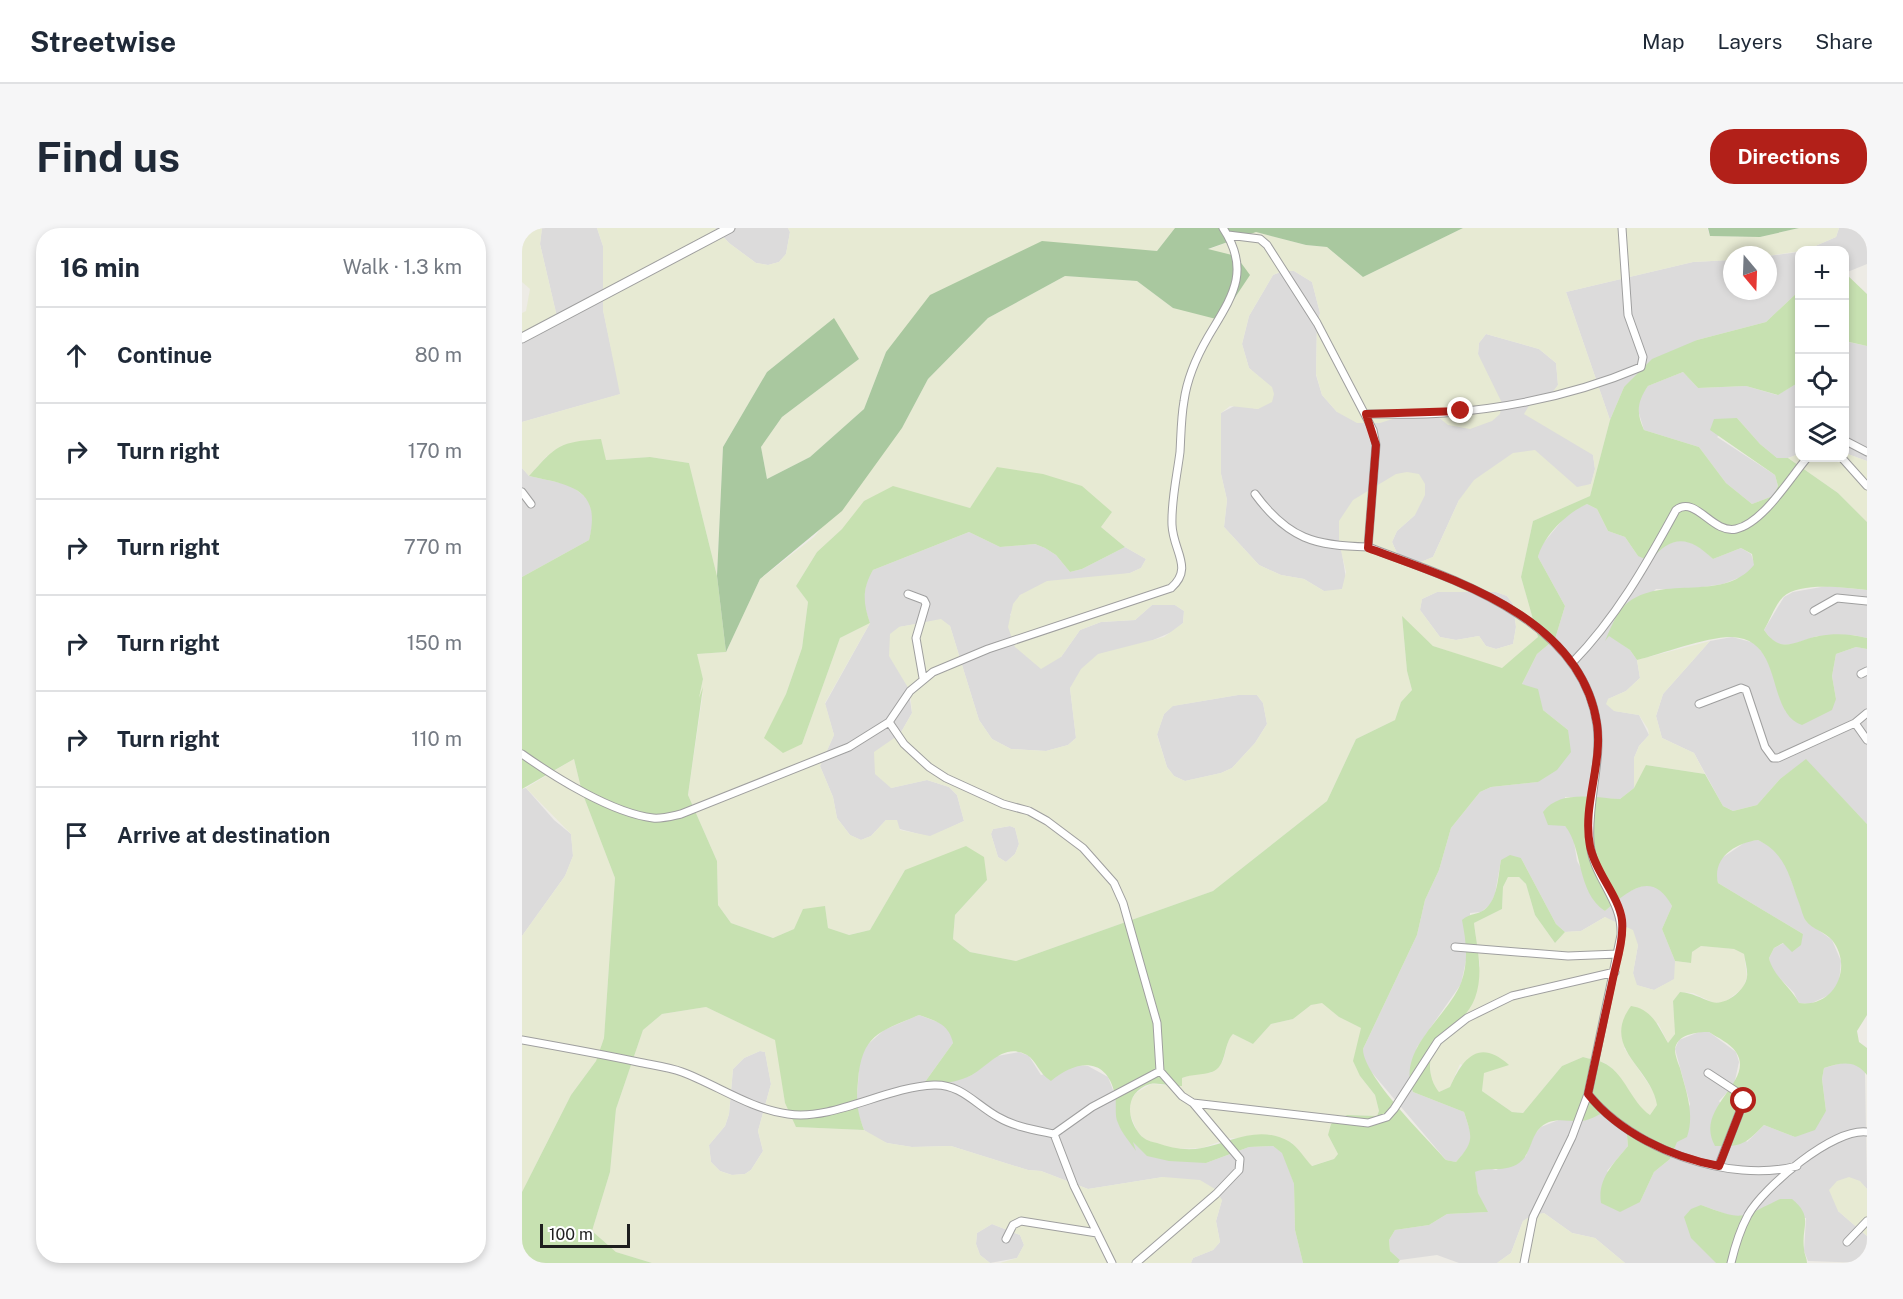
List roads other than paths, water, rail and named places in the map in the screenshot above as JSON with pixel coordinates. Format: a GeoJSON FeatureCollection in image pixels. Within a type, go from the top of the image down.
{"type":"FeatureCollection","features":[{"type":"Feature","properties":{"kind":"street"},"geometry":{"type":"LineString","coordinates":[[522,338],[730,228]]}},
{"type":"Feature","properties":{"kind":"street"},"geometry":{"type":"LineString","coordinates":[[1366,414],[1443,413],[1497,406],[1567,392],[1641,367],[1643,357],[1628,315],[1622,228]]}},
{"type":"Feature","properties":{"kind":"street"},"geometry":{"type":"LineString","coordinates":[[1226,231],[1260,239],[1267,245],[1317,323],[1366,414],[1376,445],[1368,548]]}},
{"type":"Feature","properties":{"kind":"street"},"geometry":{"type":"LineString","coordinates":[[522,754],[582,792],[653,818],[666,818],[849,747],[889,722],[910,691],[923,678],[988,649],[1171,588],[1179,581],[1183,571],[1172,525],[1184,402],[1196,362],[1208,337],[1223,315],[1236,285],[1239,266],[1226,231]]}},
{"type":"Feature","properties":{"kind":"street"},"geometry":{"type":"LineString","coordinates":[[1849,442],[1867,452]]}},
{"type":"Feature","properties":{"kind":"street"},"geometry":{"type":"LineString","coordinates":[[1572,663],[1603,632],[1676,510],[1682,505],[1689,506],[1722,529],[1737,529],[1749,523],[1773,502],[1804,462]]}},
{"type":"Feature","properties":{"kind":"street"},"geometry":{"type":"LineString","coordinates":[[1846,462],[1867,486]]}},
{"type":"Feature","properties":{"kind":"street"},"geometry":{"type":"LineString","coordinates":[[522,492],[531,504]]}},
{"type":"Feature","properties":{"kind":"street"},"geometry":{"type":"LineString","coordinates":[[1255,494],[1270,515],[1312,542],[1368,548],[1503,603],[1547,633],[1572,663],[1587,691],[1597,723],[1598,746],[1592,784],[1590,845],[1600,875],[1622,919],[1615,972],[1588,1094],[1582,1112],[1533,1217],[1524,1263]]}},
{"type":"Feature","properties":{"kind":"street"},"geometry":{"type":"LineString","coordinates":[[908,594],[924,600],[926,604],[916,638],[923,678]]}},
{"type":"Feature","properties":{"kind":"street"},"geometry":{"type":"LineString","coordinates":[[1815,611],[1837,598],[1867,601]]}},
{"type":"Feature","properties":{"kind":"street"},"geometry":{"type":"LineString","coordinates":[[1700,704],[1741,688],[1746,690],[1765,747],[1773,758],[1778,758],[1855,723],[1867,714]]}},
{"type":"Feature","properties":{"kind":"street"},"geometry":{"type":"LineString","coordinates":[[889,722],[904,744],[929,767],[946,778],[1003,804],[1029,811],[1047,821],[1083,848],[1114,883],[1123,903],[1144,971],[1157,1023],[1160,1071],[1182,1096],[1193,1103],[1240,1159],[1239,1170],[1216,1194],[1136,1263]]}},
{"type":"Feature","properties":{"kind":"street"},"geometry":{"type":"LineString","coordinates":[[1855,723],[1867,740]]}},
{"type":"Feature","properties":{"kind":"street"},"geometry":{"type":"LineString","coordinates":[[1455,947],[1568,956],[1618,954]]}},
{"type":"Feature","properties":{"kind":"street"},"geometry":{"type":"LineString","coordinates":[[1193,1103],[1368,1123],[1382,1119],[1394,1109],[1438,1041],[1467,1018],[1512,996],[1615,972]]}},
{"type":"Feature","properties":{"kind":"street"},"geometry":{"type":"LineString","coordinates":[[522,1040],[682,1071],[714,1088],[787,1114],[809,1115],[859,1101],[925,1087],[953,1088],[974,1099],[997,1117],[1054,1134],[1092,1107],[1160,1071]]}},
{"type":"Feature","properties":{"kind":"street"},"geometry":{"type":"LineString","coordinates":[[1708,1073],[1737,1092],[1744,1101],[1719,1166]]}},
{"type":"Feature","properties":{"kind":"street"},"geometry":{"type":"LineString","coordinates":[[1588,1094],[1597,1105],[1656,1146],[1692,1161],[1760,1170],[1782,1170],[1797,1166]]}},
{"type":"Feature","properties":{"kind":"street"},"geometry":{"type":"LineString","coordinates":[[1582,1112],[1597,1105]]}},
{"type":"Feature","properties":{"kind":"street"},"geometry":{"type":"LineString","coordinates":[[1731,1263],[1738,1237],[1759,1199],[1820,1148],[1843,1136],[1867,1132]]}},
{"type":"Feature","properties":{"kind":"street"},"geometry":{"type":"LineString","coordinates":[[1054,1134],[1096,1233],[1112,1263]]}},
{"type":"Feature","properties":{"kind":"street"},"geometry":{"type":"LineString","coordinates":[[1006,1239],[1013,1225],[1021,1221],[1096,1233]]}},
{"type":"Feature","properties":{"kind":"street"},"geometry":{"type":"LineString","coordinates":[[1847,1242],[1867,1221]]}}]}
